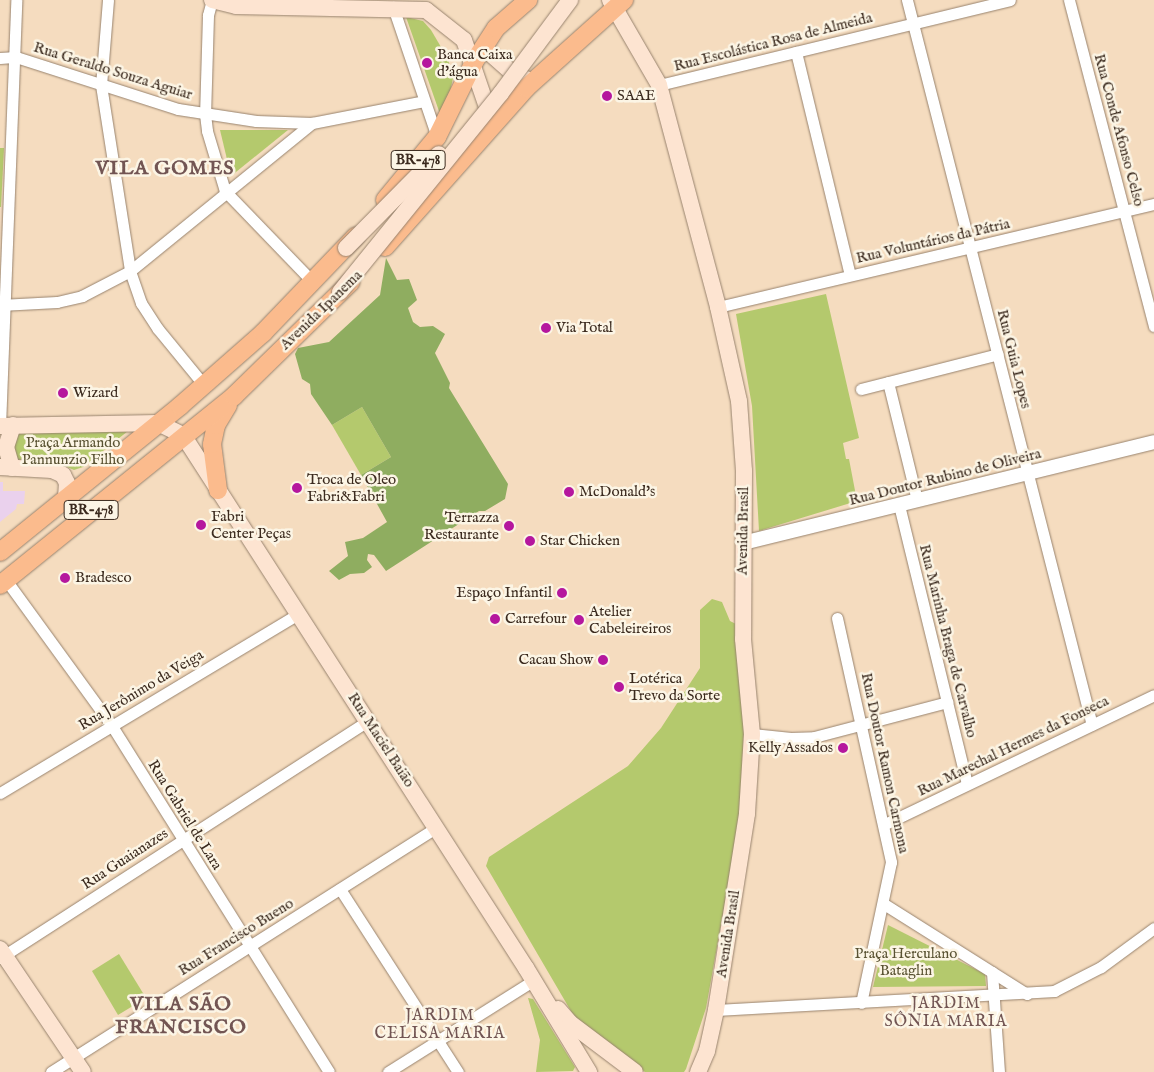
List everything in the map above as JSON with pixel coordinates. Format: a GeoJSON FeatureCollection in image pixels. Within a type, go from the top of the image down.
{"type":"FeatureCollection","features":[{"type":"Feature","properties":{"kind":"main road"},"geometry":{"type":"LineString","coordinates":[[212,0],[236,6],[393,6],[426,10],[464,40],[479,55],[519,79],[535,80]]}},
{"type":"Feature","properties":{"kind":"main road","name":"Avenida Ipanema"},"geometry":{"type":"LineString","coordinates":[[0,552],[204,385],[313,282],[346,248],[436,137],[479,55],[496,28],[528,0]]}},
{"type":"Feature","properties":{"kind":"main road"},"geometry":{"type":"LineString","coordinates":[[346,248],[439,154],[490,94],[536,35],[558,0]]}},
{"type":"Feature","properties":{"kind":"main road"},"geometry":{"type":"LineString","coordinates":[[340,292],[501,93],[570,0]]}},
{"type":"Feature","properties":{"kind":"main road","name":"Avenida Ipanema"},"geometry":{"type":"LineString","coordinates":[[3,583],[183,435],[234,396],[386,246],[535,80],[616,2]]}},
{"type":"Feature","properties":{"kind":"main road","name":"Avenida Brasil"},"geometry":{"type":"LineString","coordinates":[[616,2],[659,85],[718,307],[739,402],[744,471],[743,640],[752,734],[747,814],[716,1010],[707,1051],[698,1072]]}},
{"type":"Feature","properties":{"kind":"main road"},"geometry":{"type":"LineString","coordinates":[[594,24],[613,23],[628,28]]}},
{"type":"Feature","properties":{"kind":"main road"},"geometry":{"type":"LineString","coordinates":[[479,55],[494,127]]}},
{"type":"Feature","properties":{"kind":"main road"},"geometry":{"type":"LineString","coordinates":[[218,490],[212,454],[213,433],[234,396]]}},
{"type":"Feature","properties":{"kind":"main road"},"geometry":{"type":"LineString","coordinates":[[66,498],[67,483],[63,475],[52,470],[6,468],[4,427],[158,423],[183,435]]}},
{"type":"Feature","properties":{"kind":"main road","name":"Rua Maciel Baião"},"geometry":{"type":"LineString","coordinates":[[183,435],[437,827],[534,980],[589,1072]]}},
{"type":"Feature","properties":{"kind":"main road"},"geometry":{"type":"LineString","coordinates":[[1,954],[83,1072]]}},
{"type":"Feature","properties":{"kind":"main road"},"geometry":{"type":"LineString","coordinates":[[534,980],[570,1023],[636,1072]]}},
{"type":"Feature","properties":{"kind":"street"},"geometry":{"type":"LineString","coordinates":[[4,427],[5,144],[16,57],[16,0]]}},
{"type":"Feature","properties":{"kind":"street"},"geometry":{"type":"LineString","coordinates":[[108,0],[100,85],[130,271],[141,303],[158,328],[204,385]]}},
{"type":"Feature","properties":{"kind":"street"},"geometry":{"type":"LineString","coordinates":[[212,0],[208,15],[207,131],[225,191],[313,282]]}},
{"type":"Feature","properties":{"kind":"street","name":"Rua Guia Lopes"},"geometry":{"type":"LineString","coordinates":[[907,0],[1092,725]]}},
{"type":"Feature","properties":{"kind":"street","name":"Rua Escolástica Rosa de Almeida"},"geometry":{"type":"LineString","coordinates":[[659,85],[1010,0]]}},
{"type":"Feature","properties":{"kind":"street","name":"Rua Conde Afonso Celso"},"geometry":{"type":"LineString","coordinates":[[1069,0],[1154,326]]}},
{"type":"Feature","properties":{"kind":"street"},"geometry":{"type":"LineString","coordinates":[[393,6],[436,137]]}},
{"type":"Feature","properties":{"kind":"street"},"geometry":{"type":"LineString","coordinates":[[796,52],[850,275]]}},
{"type":"Feature","properties":{"kind":"street","name":"Rua Geraldo Souza Aguiar"},"geometry":{"type":"LineString","coordinates":[[0,58],[16,57],[178,109],[256,121],[312,123],[424,101]]}},
{"type":"Feature","properties":{"kind":"street"},"geometry":{"type":"LineString","coordinates":[[3,304],[56,302],[82,296],[130,271],[225,191],[312,123]]}},
{"type":"Feature","properties":{"kind":"street","name":"Rua Voluntários da Pátria"},"geometry":{"type":"LineString","coordinates":[[718,307],[1154,204]]}},
{"type":"Feature","properties":{"kind":"street"},"geometry":{"type":"LineString","coordinates":[[861,389],[998,354]]}},
{"type":"Feature","properties":{"kind":"street"},"geometry":{"type":"LineString","coordinates":[[888,382],[918,500]]}},
{"type":"Feature","properties":{"kind":"street","name":"Rua Doutor Rubino de Oliveira"},"geometry":{"type":"LineString","coordinates":[[743,543],[1154,442]]}},
{"type":"Feature","properties":{"kind":"street","name":"Rua Marinha Braga de Carvalho"},"geometry":{"type":"LineString","coordinates":[[899,504],[967,784]]}},
{"type":"Feature","properties":{"kind":"street","name":"Rua Gabriel de Lara"},"geometry":{"type":"LineString","coordinates":[[3,583],[112,726],[329,1072]]}},
{"type":"Feature","properties":{"kind":"street","name":"Rua Jerônimo da Veiga"},"geometry":{"type":"LineString","coordinates":[[0,793],[299,613]]}},
{"type":"Feature","properties":{"kind":"street","name":"Rua Doutor Ramon Carmona"},"geometry":{"type":"LineString","coordinates":[[837,618],[885,824],[892,862],[861,1003]]}},
{"type":"Feature","properties":{"kind":"street","name":"Rua Marechal Hermes da Fonseca"},"geometry":{"type":"LineString","coordinates":[[885,824],[1154,695]]}},
{"type":"Feature","properties":{"kind":"street"},"geometry":{"type":"LineString","coordinates":[[752,734],[791,738],[814,737],[947,702]]}},
{"type":"Feature","properties":{"kind":"street","name":"Rua Guaianazes"},"geometry":{"type":"LineString","coordinates":[[1,954],[368,721]]}},
{"type":"Feature","properties":{"kind":"street","name":"Rua Francisco Bueno"},"geometry":{"type":"LineString","coordinates":[[52,1072],[437,827]]}},
{"type":"Feature","properties":{"kind":"street"},"geometry":{"type":"LineString","coordinates":[[340,889],[458,1072]]}},
{"type":"Feature","properties":{"kind":"street"},"geometry":{"type":"LineString","coordinates":[[884,904],[1027,994]]}},
{"type":"Feature","properties":{"kind":"street"},"geometry":{"type":"LineString","coordinates":[[716,1010],[1027,994],[1069,985],[1101,968],[1154,928]]}},
{"type":"Feature","properties":{"kind":"street"},"geometry":{"type":"LineString","coordinates":[[992,972],[999,1072]]}},
{"type":"Feature","properties":{"kind":"street"},"geometry":{"type":"LineString","coordinates":[[388,1072],[534,980]]}},
{"type":"Feature","properties":{"kind":"shaded area"},"geometry":{"type":"Polygon","coordinates":[[[0,482],[3,482],[3,491],[25,491],[24,504],[17,504],[16,509],[0,522],[0,482]]]}},
{"type":"Feature","properties":{"kind":"green space"},"geometry":{"type":"Polygon","coordinates":[[[406,17],[423,21],[431,30],[448,59],[453,78],[449,97],[440,114],[406,17]]]}},
{"type":"Feature","properties":{"kind":"green space"},"geometry":{"type":"Polygon","coordinates":[[[220,130],[288,130],[231,176],[220,130]]]}},
{"type":"Feature","properties":{"kind":"green space"},"geometry":{"type":"Polygon","coordinates":[[[0,148],[4,148],[1,207],[0,207],[0,148]]]}},
{"type":"Feature","properties":{"kind":"green space"},"geometry":{"type":"Polygon","coordinates":[[[386,258],[397,280],[409,279],[417,300],[408,308],[413,322],[420,327],[433,326],[445,334],[435,353],[450,383],[449,388],[508,484],[505,499],[485,511],[479,511],[386,571],[374,555],[368,554],[367,560],[372,567],[364,573],[350,574],[339,580],[329,571],[348,556],[345,542],[363,538],[387,522],[361,475],[391,457],[362,407],[332,425],[311,394],[310,384],[302,379],[295,354],[298,348],[329,342],[380,295],[386,258]]]}},
{"type":"Feature","properties":{"kind":"green space"},"geometry":{"type":"Polygon","coordinates":[[[826,294],[859,438],[843,443],[846,459],[849,459],[857,501],[759,531],[752,406],[736,314],[826,294]]]}},
{"type":"Feature","properties":{"kind":"green space"},"geometry":{"type":"Polygon","coordinates":[[[362,407],[391,457],[361,475],[332,425],[362,407]]]}},
{"type":"Feature","properties":{"kind":"green space","name":"Praça Armando Pannunzio Filho"},"geometry":{"type":"Polygon","coordinates":[[[128,431],[83,467],[74,470],[49,459],[14,460],[10,441],[16,432],[128,431]]]}},
{"type":"Feature","properties":{"kind":"green space"},"geometry":{"type":"Polygon","coordinates":[[[712,599],[722,602],[730,621],[736,624],[744,731],[740,819],[706,1008],[686,1069],[684,1072],[645,1072],[575,1018],[486,866],[489,857],[628,766],[661,728],[700,668],[700,610],[712,599]]]}},
{"type":"Feature","properties":{"kind":"green space","name":"Praça Herculano Bataglin"},"geometry":{"type":"Polygon","coordinates":[[[888,925],[985,974],[986,986],[873,987],[888,925]]]}},
{"type":"Feature","properties":{"kind":"green space"},"geometry":{"type":"Polygon","coordinates":[[[119,954],[146,998],[118,1015],[92,971],[119,954]]]}},
{"type":"Feature","properties":{"kind":"green space"},"geometry":{"type":"Polygon","coordinates":[[[528,998],[533,999],[575,1067],[573,1071],[536,1072],[540,1040],[528,998]]]}},
{"type":"Feature","properties":{"kind":"place","name":"Banca Caixa d'água"},"geometry":{"type":"Point","coordinates":[427,63]}},
{"type":"Feature","properties":{"kind":"place","name":"SAAE"},"geometry":{"type":"Point","coordinates":[607,96]}},
{"type":"Feature","properties":{"kind":"place","name":"Via Total"},"geometry":{"type":"Point","coordinates":[546,328]}},
{"type":"Feature","properties":{"kind":"place","name":"Wizard"},"geometry":{"type":"Point","coordinates":[63,393]}},
{"type":"Feature","properties":{"kind":"place","name":"Troca de Oleo Fabri&Fabri"},"geometry":{"type":"Point","coordinates":[297,488]}},
{"type":"Feature","properties":{"kind":"place","name":"McDonald's"},"geometry":{"type":"Point","coordinates":[569,492]}},
{"type":"Feature","properties":{"kind":"place","name":"Fabri Center Peças"},"geometry":{"type":"Point","coordinates":[201,525]}},
{"type":"Feature","properties":{"kind":"place","name":"Terrazza Restaurante"},"geometry":{"type":"Point","coordinates":[509,526]}},
{"type":"Feature","properties":{"kind":"place","name":"Star Chicken"},"geometry":{"type":"Point","coordinates":[530,541]}},
{"type":"Feature","properties":{"kind":"place","name":"Bradesco"},"geometry":{"type":"Point","coordinates":[65,578]}},
{"type":"Feature","properties":{"kind":"place","name":"Espaço Infantil"},"geometry":{"type":"Point","coordinates":[562,593]}},
{"type":"Feature","properties":{"kind":"place","name":"Carrefour"},"geometry":{"type":"Point","coordinates":[495,619]}},
{"type":"Feature","properties":{"kind":"place","name":"Atelier Cabeleireiros"},"geometry":{"type":"Point","coordinates":[579,620]}},
{"type":"Feature","properties":{"kind":"place","name":"Cacau Show"},"geometry":{"type":"Point","coordinates":[603,660]}},
{"type":"Feature","properties":{"kind":"place","name":"Lotérica Trevo da Sorte"},"geometry":{"type":"Point","coordinates":[619,687]}},
{"type":"Feature","properties":{"kind":"place","name":"Kelly Assados"},"geometry":{"type":"Point","coordinates":[843,748]}},
{"type":"Feature","properties":{"kind":"district","name":"VILA GOMES"},"geometry":{"type":"Point","coordinates":[165,168]}},
{"type":"Feature","properties":{"kind":"district","name":"JARDIM SÔNIA MARIA"},"geometry":{"type":"Point","coordinates":[946,1013]}},
{"type":"Feature","properties":{"kind":"district","name":"VILA SÃO FRANCISCO"},"geometry":{"type":"Point","coordinates":[181,1016]}},
{"type":"Feature","properties":{"kind":"district","name":"JARDIM CELISA MARIA"},"geometry":{"type":"Point","coordinates":[440,1025]}}]}
